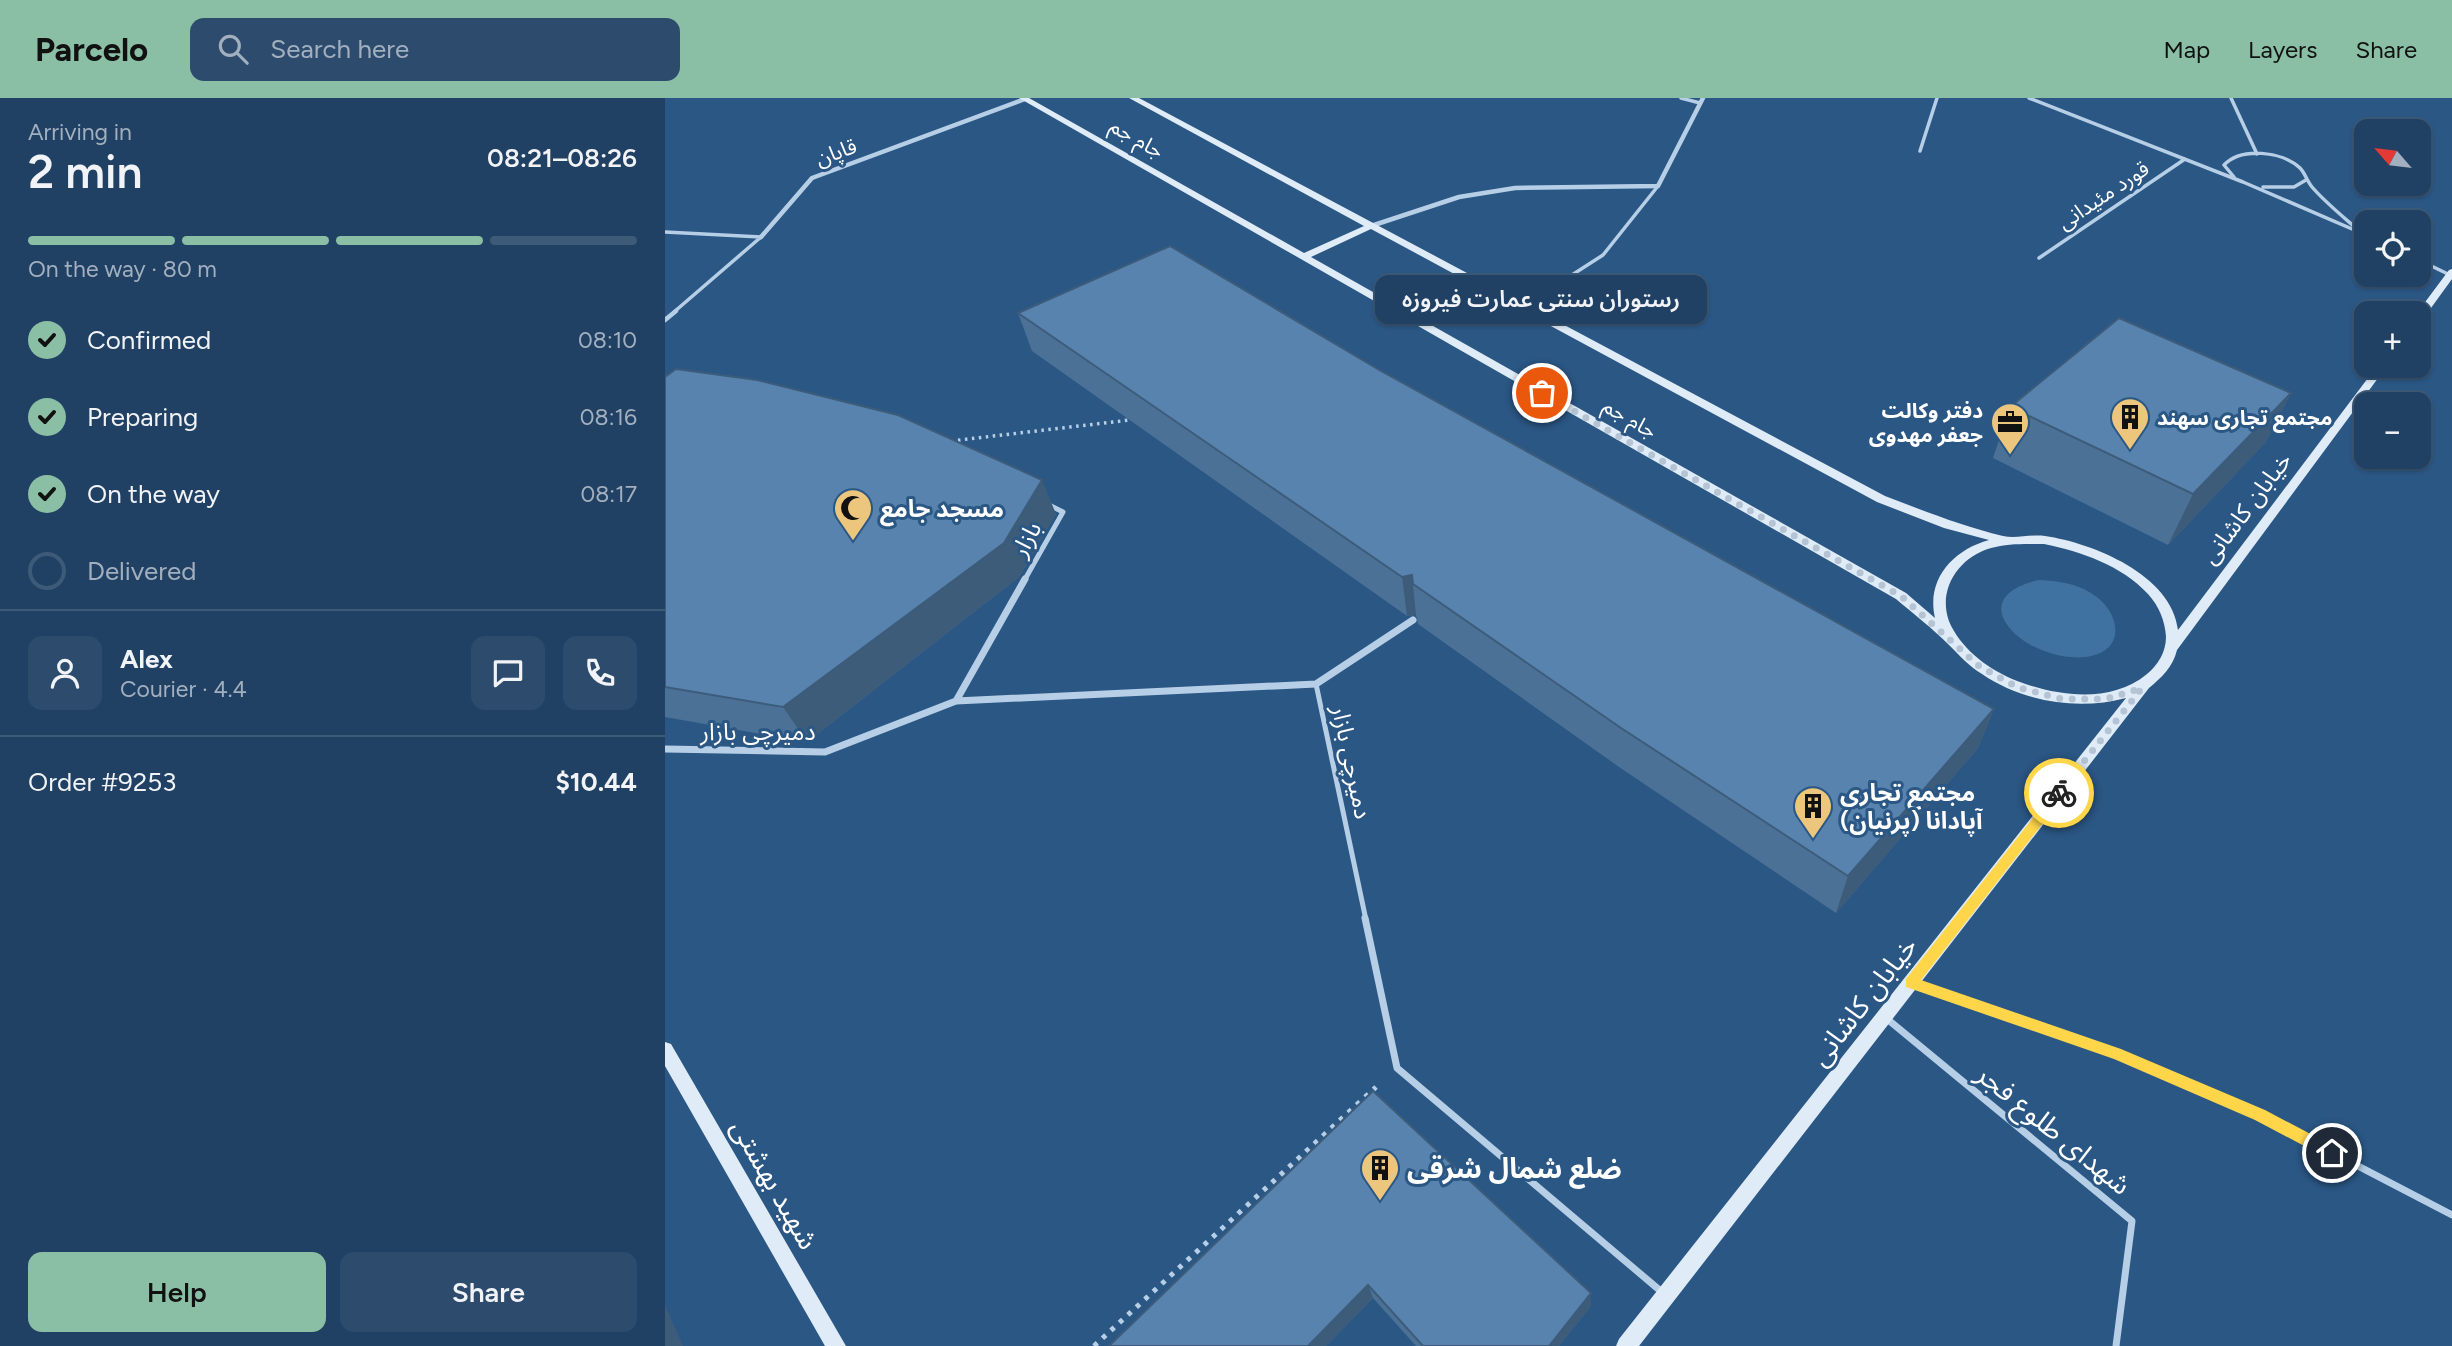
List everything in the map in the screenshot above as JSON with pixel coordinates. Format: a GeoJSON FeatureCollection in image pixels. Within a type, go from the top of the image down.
{"type":"FeatureCollection","features":[{"type":"Feature","properties":{"kind":"street","name":"جام جم"},"geometry":{"type":"LineString","coordinates":[[1024,98],[1901,596],[1953,641]]}},
{"type":"Feature","properties":{"kind":"street","name":"قاپان"},"geometry":{"type":"LineString","coordinates":[[761,237],[812,178],[1024,98]]}},
{"type":"Feature","properties":{"kind":"street","name":"جام جم"},"geometry":{"type":"LineString","coordinates":[[1133,98],[1881,499],[1948,525],[2007,541]]}},
{"type":"Feature","properties":{"kind":"street"},"geometry":{"type":"LineString","coordinates":[[1304,257],[1371,226],[1459,197],[1515,188],[1658,186],[1702,101]]}},
{"type":"Feature","properties":{"kind":"street"},"geometry":{"type":"LineString","coordinates":[[2431,301],[2451,274]]}},
{"type":"Feature","properties":{"kind":"street","name":"خیابان کاشانی"},"geometry":{"type":"LineString","coordinates":[[2173,646],[2373,378]]}},
{"type":"Feature","properties":{"kind":"street","name":"بازار"},"geometry":{"type":"LineString","coordinates":[[956,701],[1063,512],[1039,500]]}},
{"type":"Feature","properties":{"kind":"street"},"geometry":{"type":"LineString","coordinates":[[2044,540],[2082,548],[2113,561],[2140,579],[2159,600],[2172,623],[2173,646],[2165,667],[2142,688],[2106,699],[2062,699],[2017,687],[1979,666],[1953,641],[1939,613],[1939,587],[1952,565],[1976,549],[2007,541],[2044,540]]}},
{"type":"Feature","properties":{"kind":"street"},"geometry":{"type":"LineString","coordinates":[[1316,684],[1413,620]]}},
{"type":"Feature","properties":{"kind":"street","name":"دمیرچی بازار"},"geometry":{"type":"LineString","coordinates":[[665,749],[825,752],[956,701],[1316,684]]}},
{"type":"Feature","properties":{"kind":"street","name":"خیابان کاشانی"},"geometry":{"type":"LineString","coordinates":[[1626,1346],[2142,688]]}},
{"type":"Feature","properties":{"kind":"street","name":"شهید بهشتی"},"geometry":{"type":"LineString","coordinates":[[665,1050],[836,1346]]}},
{"type":"Feature","properties":{"kind":"lane"},"geometry":{"type":"LineString","coordinates":[[1681,98],[1702,101]]}},
{"type":"Feature","properties":{"kind":"lane"},"geometry":{"type":"LineString","coordinates":[[1920,151],[1937,98]]}},
{"type":"Feature","properties":{"kind":"lane","name":"قورد مئیدانی"},"geometry":{"type":"LineString","coordinates":[[2029,98],[2243,182],[2354,229]]}},
{"type":"Feature","properties":{"kind":"lane"},"geometry":{"type":"LineString","coordinates":[[2231,98],[2257,153],[2234,155],[2224,164],[2226,170],[2243,182]]}},
{"type":"Feature","properties":{"kind":"lane","name":"قورد مئیدانی"},"geometry":{"type":"LineString","coordinates":[[2257,153],[2293,163],[2305,174],[2305,180],[2354,226]]}},
{"type":"Feature","properties":{"kind":"lane","name":"قورد مئیدانی"},"geometry":{"type":"LineString","coordinates":[[2039,258],[2185,159]]}},
{"type":"Feature","properties":{"kind":"lane","name":"قورد مئیدانی"},"geometry":{"type":"LineString","coordinates":[[2243,182],[2283,189],[2294,187],[2305,180]]}},
{"type":"Feature","properties":{"kind":"lane"},"geometry":{"type":"LineString","coordinates":[[1522,307],[1603,255],[1658,186]]}},
{"type":"Feature","properties":{"kind":"lane"},"geometry":{"type":"LineString","coordinates":[[665,233],[761,237]]}},
{"type":"Feature","properties":{"kind":"lane","name":"قاپان"},"geometry":{"type":"LineString","coordinates":[[665,320],[761,237]]}},
{"type":"Feature","properties":{"kind":"lane"},"geometry":{"type":"LineString","coordinates":[[2431,265],[2451,274]]}},
{"type":"Feature","properties":{"kind":"lane","name":"دمیرچی بازار"},"geometry":{"type":"LineString","coordinates":[[1316,684],[1397,1068]]}},
{"type":"Feature","properties":{"kind":"lane"},"geometry":{"type":"LineString","coordinates":[[1911,983],[2116,1053],[2260,1115],[2452,1215]]}},
{"type":"Feature","properties":{"kind":"lane","name":"شهدای طلوع فجر"},"geometry":{"type":"LineString","coordinates":[[1884,1017],[2132,1221],[2116,1346]]}},
{"type":"Feature","properties":{"kind":"lane"},"geometry":{"type":"LineString","coordinates":[[1397,1068],[1666,1296]]}},
{"type":"Feature","properties":{"kind":"path"},"geometry":{"type":"LineString","coordinates":[[945,442],[1130,420]]}},
{"type":"Feature","properties":{"kind":"path"},"geometry":{"type":"LineString","coordinates":[[1094,1346],[1397,1068]]}},
{"type":"Feature","properties":{"kind":"shaded area"},"geometry":{"type":"Polygon","coordinates":[[[2039,580],[2073,585],[2101,601],[2114,620],[2114,639],[2108,647],[2099,654],[2085,657],[2063,656],[2041,650],[2009,628],[2002,614],[2003,600],[2015,589],[2039,580]]]}},
{"type":"Feature","properties":{"kind":"building"},"geometry":{"type":"Polygon","coordinates":[[[1170,246],[1381,371],[1994,709],[1848,876],[1621,728],[1413,584],[1412,575],[1402,577],[1018,313],[1170,246]]]}},
{"type":"Feature","properties":{"kind":"building"},"geometry":{"type":"Polygon","coordinates":[[[2119,318],[2291,393],[2193,494],[2010,407],[2119,318]]]}},
{"type":"Feature","properties":{"kind":"building","name":"مسجد جامع"},"geometry":{"type":"Polygon","coordinates":[[[676,369],[757,380],[898,415],[1042,480],[1004,543],[783,707],[665,687],[665,377],[676,369]]]}},
{"type":"Feature","properties":{"kind":"building","name":"ضلع شمال شرقی"},"geometry":{"type":"Polygon","coordinates":[[[1373,1091],[1591,1293],[1549,1346],[1423,1346],[1368,1285],[1308,1346],[1109,1346],[1373,1091]]]}},
{"type":"Feature","properties":{"kind":"way so far"},"geometry":{"type":"LineString","coordinates":[[1542,393],[1901,596],[1979,666],[2017,687],[2062,699],[2106,699],[2142,688],[2059,793]]}},
{"type":"Feature","properties":{"kind":"place","name":"رستوران سنتی عمارت فیروزه"},"geometry":{"type":"Point","coordinates":[1542,393]}},
{"type":"Feature","properties":{"kind":"place","name":"مجتمع تجاری سهند"},"geometry":{"type":"Point","coordinates":[2130,451]}},
{"type":"Feature","properties":{"kind":"place","name":"دفتر وکالت جعفر مهدوی"},"geometry":{"type":"Point","coordinates":[2010,456]}},
{"type":"Feature","properties":{"kind":"place","name":"مسجد جامع"},"geometry":{"type":"Point","coordinates":[853,542]}},
{"type":"Feature","properties":{"kind":"place","name":"مجتمع تجاری آپادانا (پرنیان)"},"geometry":{"type":"Point","coordinates":[1813,840]}},
{"type":"Feature","properties":{"kind":"place","name":"ضلع شمال شرقی"},"geometry":{"type":"Point","coordinates":[1380,1202]}},
{"type":"Feature","properties":{"kind":"route"},"geometry":{"type":"LineString","coordinates":[[2059,793],[1911,983],[2116,1053],[2260,1115],[2332,1153]]}}]}
